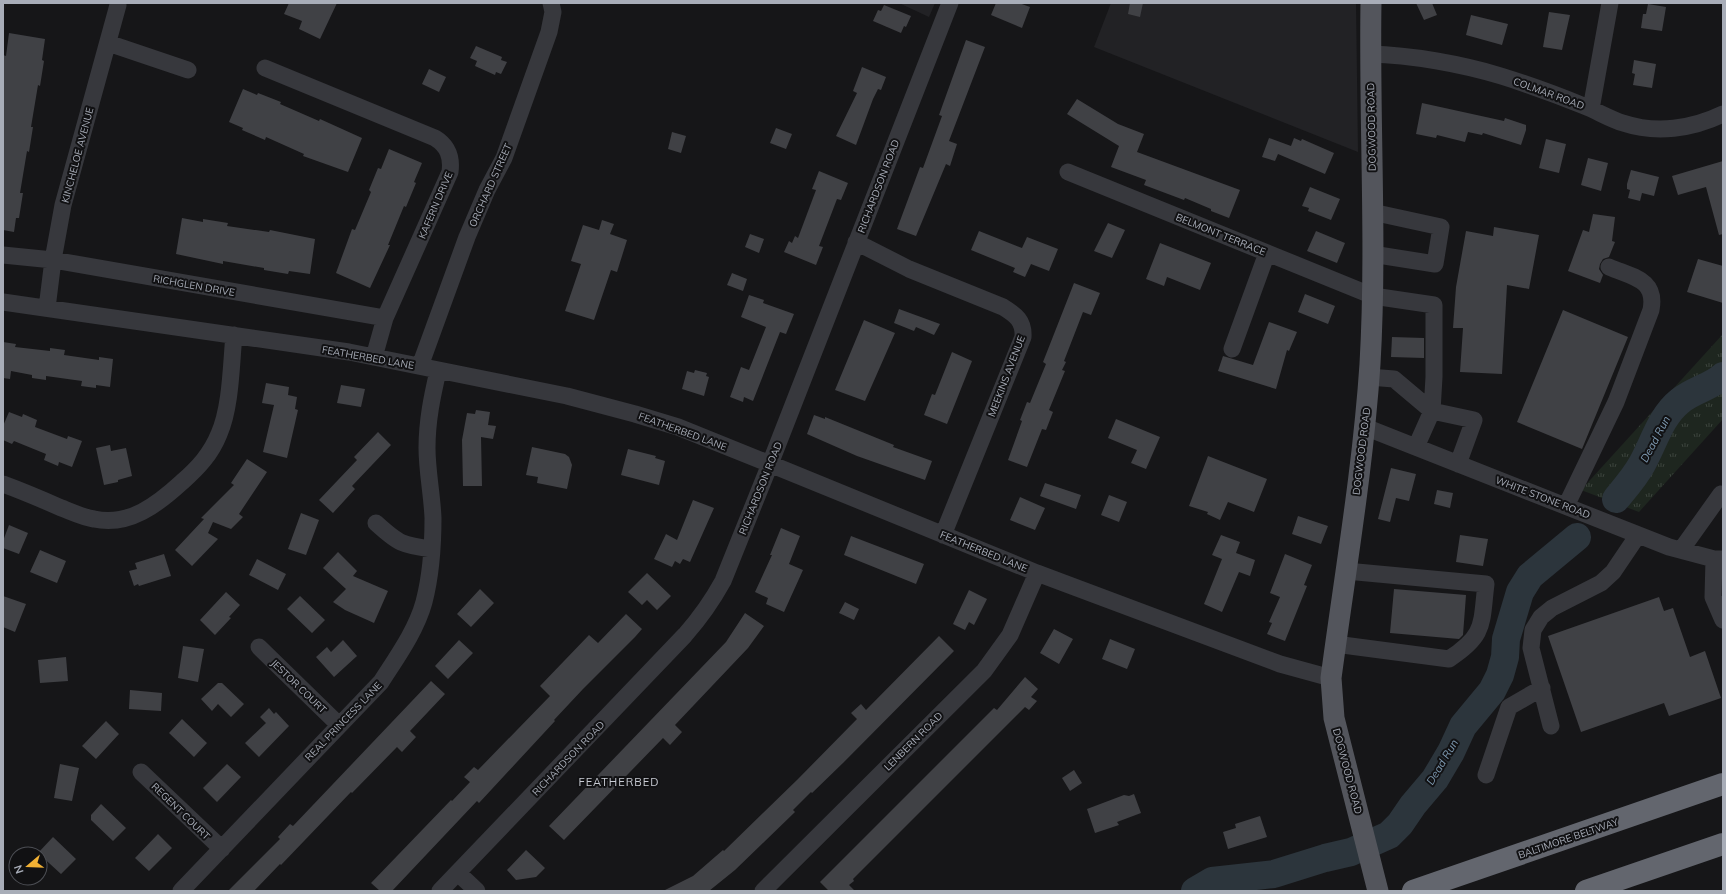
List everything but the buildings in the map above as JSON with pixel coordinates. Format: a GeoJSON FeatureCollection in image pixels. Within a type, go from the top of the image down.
{"type":"FeatureCollection","features":[{"type":"Feature","properties":{"kind":"highway","name":"BALTIMORE BELTWAY"},"geometry":{"type":"LineString","coordinates":[[1415,890],[1723,784]]}},
{"type":"Feature","properties":{"kind":"highway"},"geometry":{"type":"LineString","coordinates":[[1586,891],[1723,844]]}},
{"type":"Feature","properties":{"kind":"main road","name":"DOGWOOD ROAD"},"geometry":{"type":"LineString","coordinates":[[1371,3],[1370,54],[1373,296],[1369,376],[1365,427],[1331,678],[1334,718],[1378,891]]}},
{"type":"Feature","properties":{"kind":"street","name":"ORCHARD STREET"},"geometry":{"type":"LineString","coordinates":[[420,366],[467,237],[487,190],[504,158],[549,32],[553,12],[551,3]]}},
{"type":"Feature","properties":{"kind":"street","name":"RICHARDSON ROAD"},"geometry":{"type":"LineString","coordinates":[[440,891],[702,616],[714,599],[723,581],[770,464],[950,3]]}},
{"type":"Feature","properties":{"kind":"street"},"geometry":{"type":"LineString","coordinates":[[1591,109],[1610,3]]}},
{"type":"Feature","properties":{"kind":"street","name":"KINCHELOE AVENUE"},"geometry":{"type":"LineString","coordinates":[[47,308],[53,260],[63,205],[118,5]]}},
{"type":"Feature","properties":{"kind":"street"},"geometry":{"type":"LineString","coordinates":[[108,43],[188,70]]}},
{"type":"Feature","properties":{"kind":"street","name":"COLMAR ROAD"},"geometry":{"type":"LineString","coordinates":[[1370,54],[1397,55],[1446,63],[1499,75],[1542,89],[1622,123],[1642,128],[1663,130],[1686,127],[1711,120],[1723,114]]}},
{"type":"Feature","properties":{"kind":"street","name":"KAFERN DRIVE"},"geometry":{"type":"LineString","coordinates":[[265,68],[435,138],[443,143],[449,152],[451,162],[450,172],[386,318],[374,357]]}},
{"type":"Feature","properties":{"kind":"street","name":"BELMONT TERRACE"},"geometry":{"type":"LineString","coordinates":[[1068,172],[1373,296],[1434,305],[1434,377],[1432,411]]}},
{"type":"Feature","properties":{"kind":"street"},"geometry":{"type":"LineString","coordinates":[[1372,212],[1441,227],[1435,264],[1372,254]]}},
{"type":"Feature","properties":{"kind":"street","name":"MEEKINS AVENUE"},"geometry":{"type":"LineString","coordinates":[[856,242],[909,268],[1003,307],[1014,314],[1020,321],[1023,331],[1023,337],[943,535]]}},
{"type":"Feature","properties":{"kind":"street"},"geometry":{"type":"LineString","coordinates":[[1232,349],[1267,253]]}},
{"type":"Feature","properties":{"kind":"street","name":"RICHGLEN DRIVE"},"geometry":{"type":"LineString","coordinates":[[3,255],[53,260],[386,318]]}},
{"type":"Feature","properties":{"kind":"street"},"geometry":{"type":"LineString","coordinates":[[1566,506],[1616,402],[1651,310],[1653,298],[1650,288],[1644,282],[1609,267]]}},
{"type":"Feature","properties":{"kind":"street","name":"FEATHERBED LANE"},"geometry":{"type":"LineString","coordinates":[[3,302],[234,335],[374,357],[567,396],[635,414],[678,427],[1037,573],[1280,664],[1331,678]]}},
{"type":"Feature","properties":{"kind":"street"},"geometry":{"type":"LineString","coordinates":[[3,484],[94,520],[111,521],[126,518],[148,510],[162,500],[196,469],[210,453],[220,434],[226,412],[234,335]]}},
{"type":"Feature","properties":{"kind":"street","name":"REAL PRINCESS LANE"},"geometry":{"type":"LineString","coordinates":[[181,891],[222,850],[381,682],[397,658],[411,632],[423,603],[429,577],[432,549],[433,518],[427,450],[430,403],[438,371]]}},
{"type":"Feature","properties":{"kind":"street"},"geometry":{"type":"LineString","coordinates":[[1369,376],[1394,379],[1432,411],[1474,420],[1458,464]]}},
{"type":"Feature","properties":{"kind":"street"},"geometry":{"type":"LineString","coordinates":[[1416,447],[1432,411]]}},
{"type":"Feature","properties":{"kind":"street","name":"WHITE STONE ROAD"},"geometry":{"type":"LineString","coordinates":[[1365,427],[1638,534],[1681,550],[1718,559]]}},
{"type":"Feature","properties":{"kind":"street"},"geometry":{"type":"LineString","coordinates":[[1681,550],[1721,494]]}},
{"type":"Feature","properties":{"kind":"street"},"geometry":{"type":"LineString","coordinates":[[376,523],[394,540],[407,546],[432,549]]}},
{"type":"Feature","properties":{"kind":"street"},"geometry":{"type":"LineString","coordinates":[[1551,726],[1531,648],[1533,630],[1540,617],[1552,608],[1601,583],[1612,572],[1638,534]]}},
{"type":"Feature","properties":{"kind":"street"},"geometry":{"type":"LineString","coordinates":[[1718,559],[1713,598],[1723,620]]}},
{"type":"Feature","properties":{"kind":"street"},"geometry":{"type":"LineString","coordinates":[[1335,644],[1449,659],[1464,650],[1474,639],[1480,629],[1486,584],[1346,571]]}},
{"type":"Feature","properties":{"kind":"street","name":"LENBERN ROAD"},"geometry":{"type":"LineString","coordinates":[[763,891],[984,670],[1010,635],[1037,573]]}},
{"type":"Feature","properties":{"kind":"street","name":"JESTOR COURT"},"geometry":{"type":"LineString","coordinates":[[259,647],[339,725]]}},
{"type":"Feature","properties":{"kind":"street"},"geometry":{"type":"LineString","coordinates":[[1486,775],[1509,707],[1542,688]]}},
{"type":"Feature","properties":{"kind":"street","name":"REGENT COURT"},"geometry":{"type":"LineString","coordinates":[[141,772],[222,850]]}},
{"type":"Feature","properties":{"kind":"street"},"geometry":{"type":"LineString","coordinates":[[458,873],[477,891]]}},
{"type":"Feature","properties":{"kind":"shaded area"},"geometry":{"type":"Polygon","coordinates":[[[899,3],[935,3],[929,17],[899,3]]]}},
{"type":"Feature","properties":{"kind":"shaded area"},"geometry":{"type":"Polygon","coordinates":[[[1111,3],[1356,3],[1358,152],[1094,47],[1111,3]]]}},
{"type":"Feature","properties":{"kind":"green space"},"geometry":{"type":"Polygon","coordinates":[[[1723,334],[1723,419],[1639,512],[1581,490],[1723,334]]]}},
{"type":"Feature","properties":{"kind":"waterway","name":"Dead Run"},"geometry":{"type":"LineString","coordinates":[[1616,499],[1639,469],[1662,422],[1673,407],[1685,397],[1713,383],[1723,376]]}},
{"type":"Feature","properties":{"kind":"waterway","name":"Dead Run"},"geometry":{"type":"LineString","coordinates":[[1195,891],[1212,881],[1274,874],[1325,858],[1351,852],[1389,835],[1400,824],[1413,805],[1435,779],[1451,752],[1463,726],[1492,691],[1500,675],[1505,657],[1506,639],[1520,592],[1530,576],[1577,537]]}},
{"type":"Feature","properties":{"kind":"district","name":"FEATHERBED"},"geometry":{"type":"Point","coordinates":[619,782]}}]}
